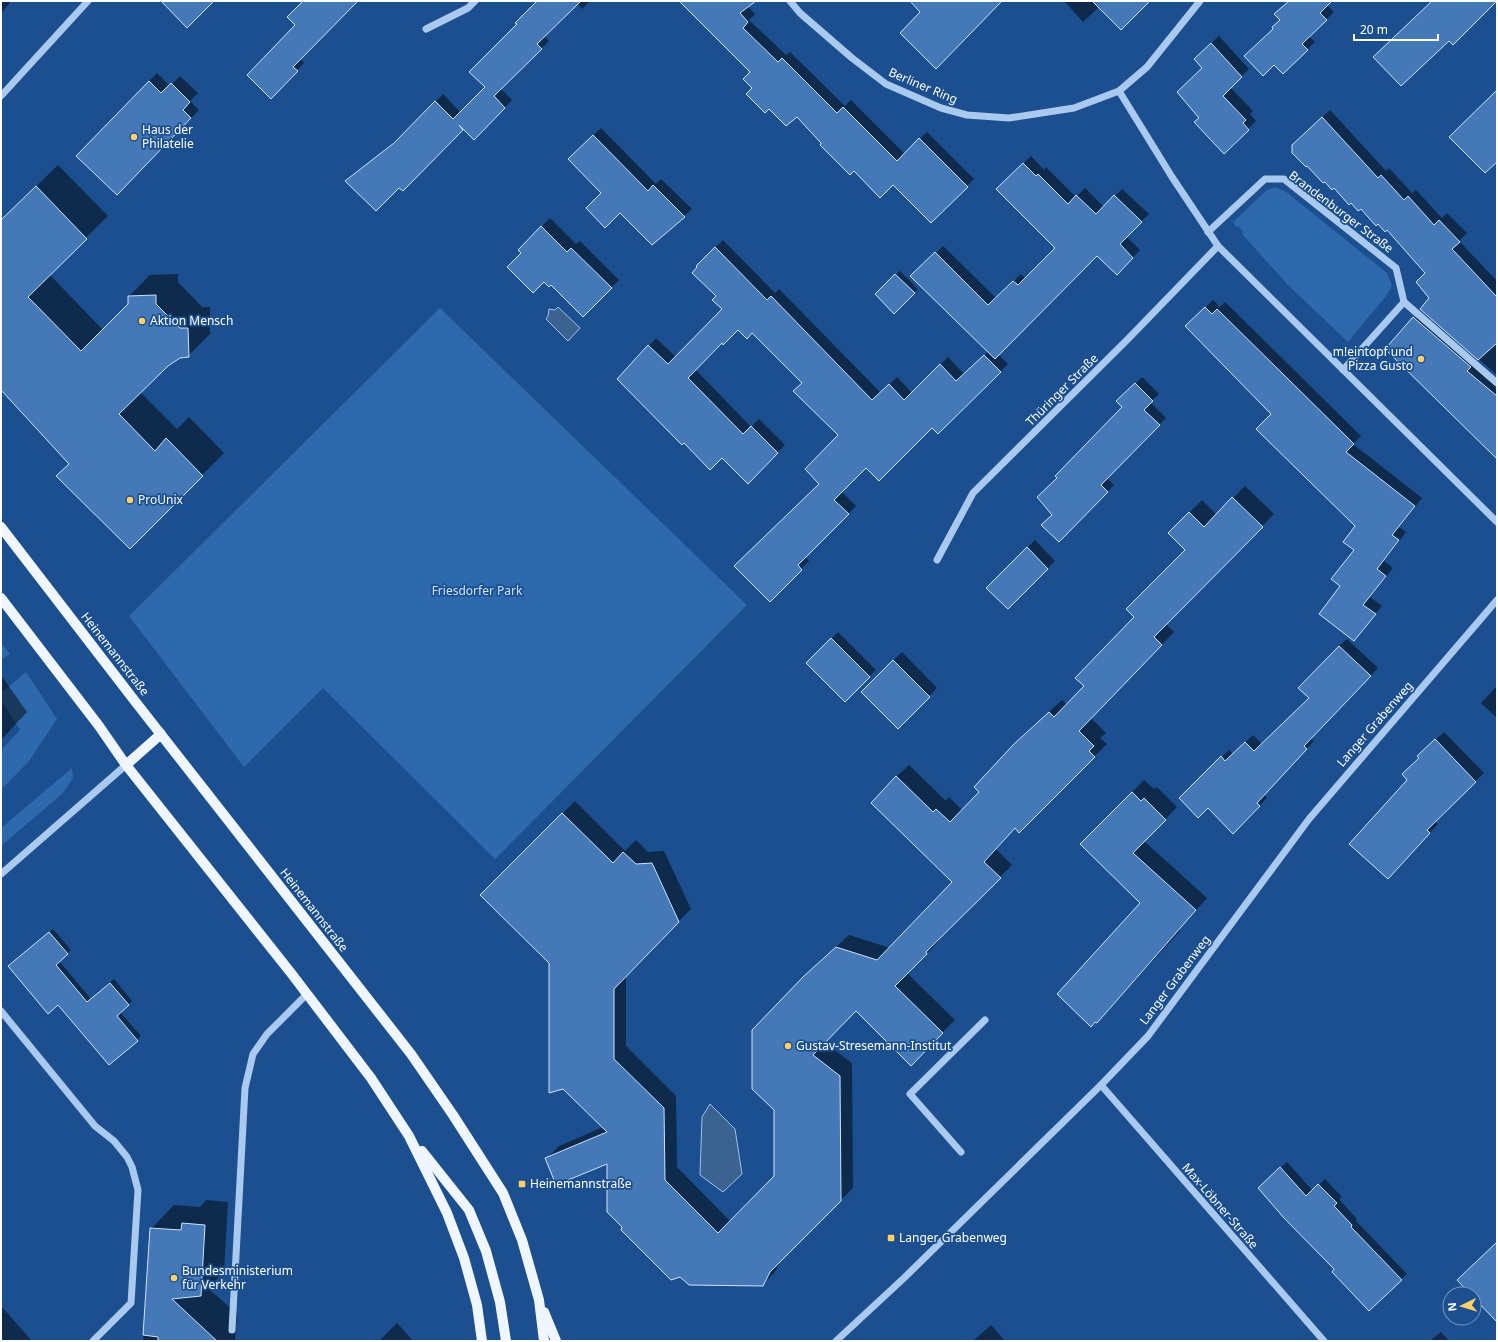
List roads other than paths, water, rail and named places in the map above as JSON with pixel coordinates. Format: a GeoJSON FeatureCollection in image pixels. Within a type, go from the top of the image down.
{"type":"FeatureCollection","features":[{"type":"Feature","properties":{"kind":"main road","name":"Heinemannstraße"},"geometry":{"type":"LineString","coordinates":[[1,527],[411,1054],[453,1115],[503,1193],[522,1240],[539,1300],[544,1341]]}},
{"type":"Feature","properties":{"kind":"main road"},"geometry":{"type":"LineString","coordinates":[[1,598],[99,726],[126,765],[307,994],[371,1078],[409,1136],[469,1210],[488,1258],[500,1302],[506,1341]]}},
{"type":"Feature","properties":{"kind":"main road"},"geometry":{"type":"LineString","coordinates":[[126,765],[161,734]]}},
{"type":"Feature","properties":{"kind":"main road"},"geometry":{"type":"LineString","coordinates":[[409,1136],[447,1213],[464,1258],[477,1305],[482,1341]]}},
{"type":"Feature","properties":{"kind":"main road"},"geometry":{"type":"LineString","coordinates":[[539,1300],[556,1341]]}},
{"type":"Feature","properties":{"kind":"street"},"geometry":{"type":"LineString","coordinates":[[1,96],[88,1]]}},
{"type":"Feature","properties":{"kind":"street"},"geometry":{"type":"LineString","coordinates":[[426,29],[468,8],[476,1]]}},
{"type":"Feature","properties":{"kind":"street","name":"Berliner Ring"},"geometry":{"type":"LineString","coordinates":[[790,1],[800,12],[852,58],[886,84],[947,110],[967,115],[1009,118],[1074,108],[1119,91],[1147,67],[1200,1]]}},
{"type":"Feature","properties":{"kind":"street"},"geometry":{"type":"LineString","coordinates":[[1119,91],[1218,246],[1497,522]]}},
{"type":"Feature","properties":{"kind":"street","name":"Brandenburger Straße"},"geometry":{"type":"LineString","coordinates":[[1208,232],[1265,179],[1284,179],[1396,268],[1404,302]]}},
{"type":"Feature","properties":{"kind":"street","name":"Thüringer Straße"},"geometry":{"type":"LineString","coordinates":[[937,560],[973,493],[1128,339],[1218,246]]}},
{"type":"Feature","properties":{"kind":"street"},"geometry":{"type":"LineString","coordinates":[[1343,370],[1404,302],[1497,383]]}},
{"type":"Feature","properties":{"kind":"street","name":"Langer Grabenweg"},"geometry":{"type":"LineString","coordinates":[[836,1341],[904,1278],[1148,1036],[1309,818],[1497,600]]}},
{"type":"Feature","properties":{"kind":"street"},"geometry":{"type":"LineString","coordinates":[[1,874],[126,765]]}},
{"type":"Feature","properties":{"kind":"street"},"geometry":{"type":"LineString","coordinates":[[232,1330],[245,1088],[253,1054],[267,1034],[307,994]]}},
{"type":"Feature","properties":{"kind":"street"},"geometry":{"type":"LineString","coordinates":[[1,1011],[95,1126],[114,1141],[127,1157],[132,1168],[138,1190],[131,1303],[93,1341]]}},
{"type":"Feature","properties":{"kind":"street"},"geometry":{"type":"LineString","coordinates":[[961,1152],[910,1094],[985,1020]]}},
{"type":"Feature","properties":{"kind":"street","name":"Max-Löbner-Straße"},"geometry":{"type":"LineString","coordinates":[[1100,1085],[1324,1341]]}},
{"type":"Feature","properties":{"kind":"place","name":"Haus der Philatelie"},"geometry":{"type":"Point","coordinates":[134,137]}},
{"type":"Feature","properties":{"kind":"place","name":"Aktion Mensch"},"geometry":{"type":"Point","coordinates":[142,321]}},
{"type":"Feature","properties":{"kind":"place","name":"m!eintopf und Pizza Gusto"},"geometry":{"type":"Point","coordinates":[1421,359]}},
{"type":"Feature","properties":{"kind":"place","name":"ProUnix"},"geometry":{"type":"Point","coordinates":[130,500]}},
{"type":"Feature","properties":{"kind":"place","name":"Gustav-Stresemann-Institut"},"geometry":{"type":"Point","coordinates":[788,1046]}},
{"type":"Feature","properties":{"kind":"place","name":"Heinemannstraße"},"geometry":{"type":"Point","coordinates":[522,1184]}},
{"type":"Feature","properties":{"kind":"place","name":"Langer Grabenweg"},"geometry":{"type":"Point","coordinates":[891,1238]}},
{"type":"Feature","properties":{"kind":"place","name":"Bundesministerium für Verkehr"},"geometry":{"type":"Point","coordinates":[174,1278]}},
{"type":"Feature","properties":{"kind":"park label","name":"Friesdorfer Park"},"geometry":{"type":"Point","coordinates":[477,591]}}]}
